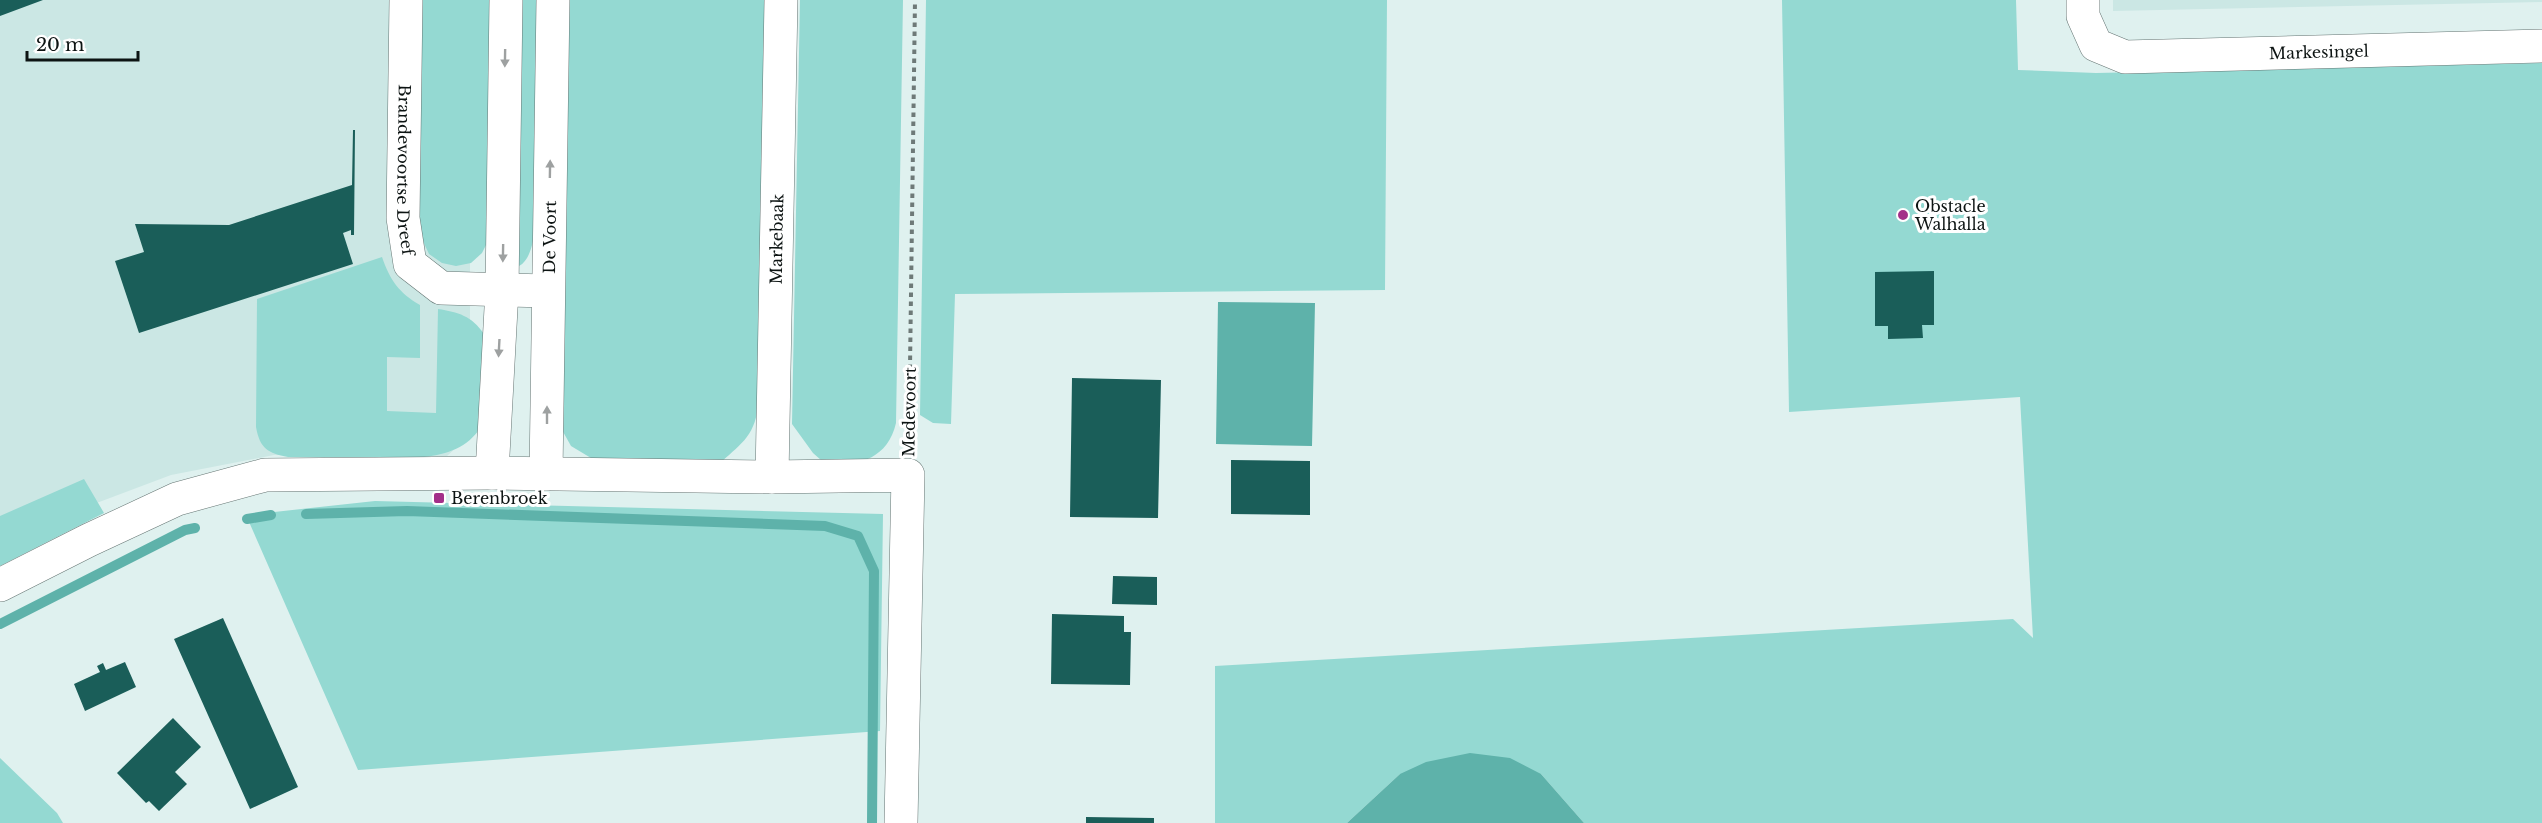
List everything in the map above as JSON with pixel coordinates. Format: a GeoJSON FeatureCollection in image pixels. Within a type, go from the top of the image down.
{"type":"FeatureCollection","features":[{"type":"Feature","properties":{"kind":"street","name":"Brandevoortse Dreef"},"geometry":{"type":"LineString","coordinates":[[406,0],[403,218],[410,264],[441,288],[547,291]]}},
{"type":"Feature","properties":{"kind":"street"},"geometry":{"type":"LineString","coordinates":[[492,473],[502,290],[506,0]]}},
{"type":"Feature","properties":{"kind":"street","name":"De Voort"},"geometry":{"type":"LineString","coordinates":[[546,474],[553,0]]}},
{"type":"Feature","properties":{"kind":"street","name":"Markebaak"},"geometry":{"type":"LineString","coordinates":[[772,477],[781,0]]}},
{"type":"Feature","properties":{"kind":"street","name":"Markesingel"},"geometry":{"type":"LineString","coordinates":[[2083,0],[2083,16],[2096,45],[2126,57],[2542,46]]}},
{"type":"Feature","properties":{"kind":"street"},"geometry":{"type":"LineString","coordinates":[[0,585],[177,499],[264,475],[492,473],[772,477],[908,475]]}},
{"type":"Feature","properties":{"kind":"street","name":"Medevoort"},"geometry":{"type":"LineString","coordinates":[[901,823],[908,475]]}},
{"type":"Feature","properties":{"kind":"path","name":"Medevoort"},"geometry":{"type":"LineString","coordinates":[[908,475],[915,0]]}},
{"type":"Feature","properties":{"kind":"shaded area"},"geometry":{"type":"Polygon","coordinates":[[[0,0],[470,0],[470,435],[447,456],[274,455],[171,475],[86,507],[0,549],[0,0]]]}},
{"type":"Feature","properties":{"kind":"shaded area"},"geometry":{"type":"Polygon","coordinates":[[[416,0],[493,0],[490,237],[482,253],[471,263],[456,266],[442,263],[429,254],[422,239],[414,203],[416,0]]]}},
{"type":"Feature","properties":{"kind":"shaded area"},"geometry":{"type":"Polygon","coordinates":[[[513,0],[541,0],[536,227],[529,254],[519,266],[516,264],[513,0]]]}},
{"type":"Feature","properties":{"kind":"shaded area"},"geometry":{"type":"Polygon","coordinates":[[[560,0],[766,0],[758,407],[749,434],[718,465],[591,458],[571,446],[557,421],[560,0]]]}},
{"type":"Feature","properties":{"kind":"shaded area"},"geometry":{"type":"Polygon","coordinates":[[[800,0],[903,0],[896,423],[892,435],[880,452],[862,461],[830,468],[813,453],[792,424],[800,0]]]}},
{"type":"Feature","properties":{"kind":"shaded area"},"geometry":{"type":"Polygon","coordinates":[[[926,0],[1387,0],[1385,290],[955,294],[951,424],[933,423],[920,415],[926,0]]]}},
{"type":"Feature","properties":{"kind":"shaded area"},"geometry":{"type":"Polygon","coordinates":[[[1782,0],[2016,0],[2018,70],[2096,73],[2542,63],[2542,823],[1584,823],[1541,774],[1400,774],[1347,823],[1215,823],[1215,666],[2013,619],[2033,638],[2020,397],[1789,412],[1782,0]]]}},
{"type":"Feature","properties":{"kind":"shaded area"},"geometry":{"type":"Polygon","coordinates":[[[2113,0],[2542,0],[2542,2],[2113,11],[2113,0]]]}},
{"type":"Feature","properties":{"kind":"shaded area"},"geometry":{"type":"Polygon","coordinates":[[[382,257],[396,285],[406,296],[420,305],[420,358],[387,357],[387,411],[436,413],[438,309],[445,310],[469,319],[484,334],[481,427],[470,440],[456,449],[424,457],[288,457],[270,452],[260,440],[256,427],[257,299],[382,257]]]}},
{"type":"Feature","properties":{"kind":"shaded area"},"geometry":{"type":"Polygon","coordinates":[[[1218,302],[1315,303],[1312,446],[1216,444],[1218,302]]]}},
{"type":"Feature","properties":{"kind":"shaded area"},"geometry":{"type":"Polygon","coordinates":[[[84,479],[104,513],[0,566],[0,516],[84,479]]]}},
{"type":"Feature","properties":{"kind":"shaded area"},"geometry":{"type":"Polygon","coordinates":[[[375,501],[883,514],[880,731],[358,770],[246,515],[375,501]]]}},
{"type":"Feature","properties":{"kind":"shaded area"},"geometry":{"type":"Polygon","coordinates":[[[1470,753],[1510,758],[1541,774],[1584,823],[1347,823],[1400,774],[1426,762],[1470,753]]]}},
{"type":"Feature","properties":{"kind":"shaded area"},"geometry":{"type":"Polygon","coordinates":[[[0,758],[57,813],[63,823],[0,823],[0,758]]]}},
{"type":"Feature","properties":{"kind":"building"},"geometry":{"type":"Polygon","coordinates":[[[0,0],[43,0],[0,16],[0,0]]]}},
{"type":"Feature","properties":{"kind":"building"},"geometry":{"type":"Polygon","coordinates":[[[353,130],[355,130],[354,235],[351,235],[351,230],[343,233],[353,264],[139,333],[115,261],[144,252],[135,224],[229,225],[352,185],[353,130]]]}},
{"type":"Feature","properties":{"kind":"building"},"geometry":{"type":"Polygon","coordinates":[[[1934,271],[1934,325],[1922,325],[1923,338],[1888,339],[1888,326],[1875,326],[1875,272],[1934,271]]]}},
{"type":"Feature","properties":{"kind":"building"},"geometry":{"type":"Polygon","coordinates":[[[1072,378],[1161,380],[1158,518],[1070,517],[1072,378]]]}},
{"type":"Feature","properties":{"kind":"building"},"geometry":{"type":"Polygon","coordinates":[[[1231,460],[1310,461],[1310,515],[1231,514],[1231,460]]]}},
{"type":"Feature","properties":{"kind":"building"},"geometry":{"type":"Polygon","coordinates":[[[1113,576],[1157,577],[1157,605],[1112,604],[1113,576]]]}},
{"type":"Feature","properties":{"kind":"building"},"geometry":{"type":"Polygon","coordinates":[[[1052,614],[1124,616],[1124,632],[1131,632],[1130,685],[1051,684],[1052,614]]]}},
{"type":"Feature","properties":{"kind":"building"},"geometry":{"type":"Polygon","coordinates":[[[223,618],[298,787],[250,809],[174,639],[223,618]]]}},
{"type":"Feature","properties":{"kind":"building"},"geometry":{"type":"Polygon","coordinates":[[[125,662],[136,687],[85,711],[74,684],[100,672],[97,666],[103,663],[106,670],[125,662]]]}},
{"type":"Feature","properties":{"kind":"building"},"geometry":{"type":"Polygon","coordinates":[[[173,718],[201,747],[175,772],[187,784],[159,811],[149,801],[146,803],[117,773],[173,718]]]}},
{"type":"Feature","properties":{"kind":"building"},"geometry":{"type":"Polygon","coordinates":[[[1086,817],[1154,818],[1154,823],[1086,823],[1086,817]]]}},
{"type":"Feature","properties":{"kind":"waterway"},"geometry":{"type":"LineString","coordinates":[[306,514],[407,511],[825,526],[858,536],[874,571],[872,823]]}},
{"type":"Feature","properties":{"kind":"waterway"},"geometry":{"type":"LineString","coordinates":[[247,519],[271,515]]}},
{"type":"Feature","properties":{"kind":"waterway"},"geometry":{"type":"LineString","coordinates":[[0,624],[185,530],[195,528]]}},
{"type":"Feature","properties":{"kind":"place","name":"Obstacle Walhalla"},"geometry":{"type":"Point","coordinates":[1903,215]}},
{"type":"Feature","properties":{"kind":"place","name":"Berenbroek"},"geometry":{"type":"Point","coordinates":[439,498]}}]}
